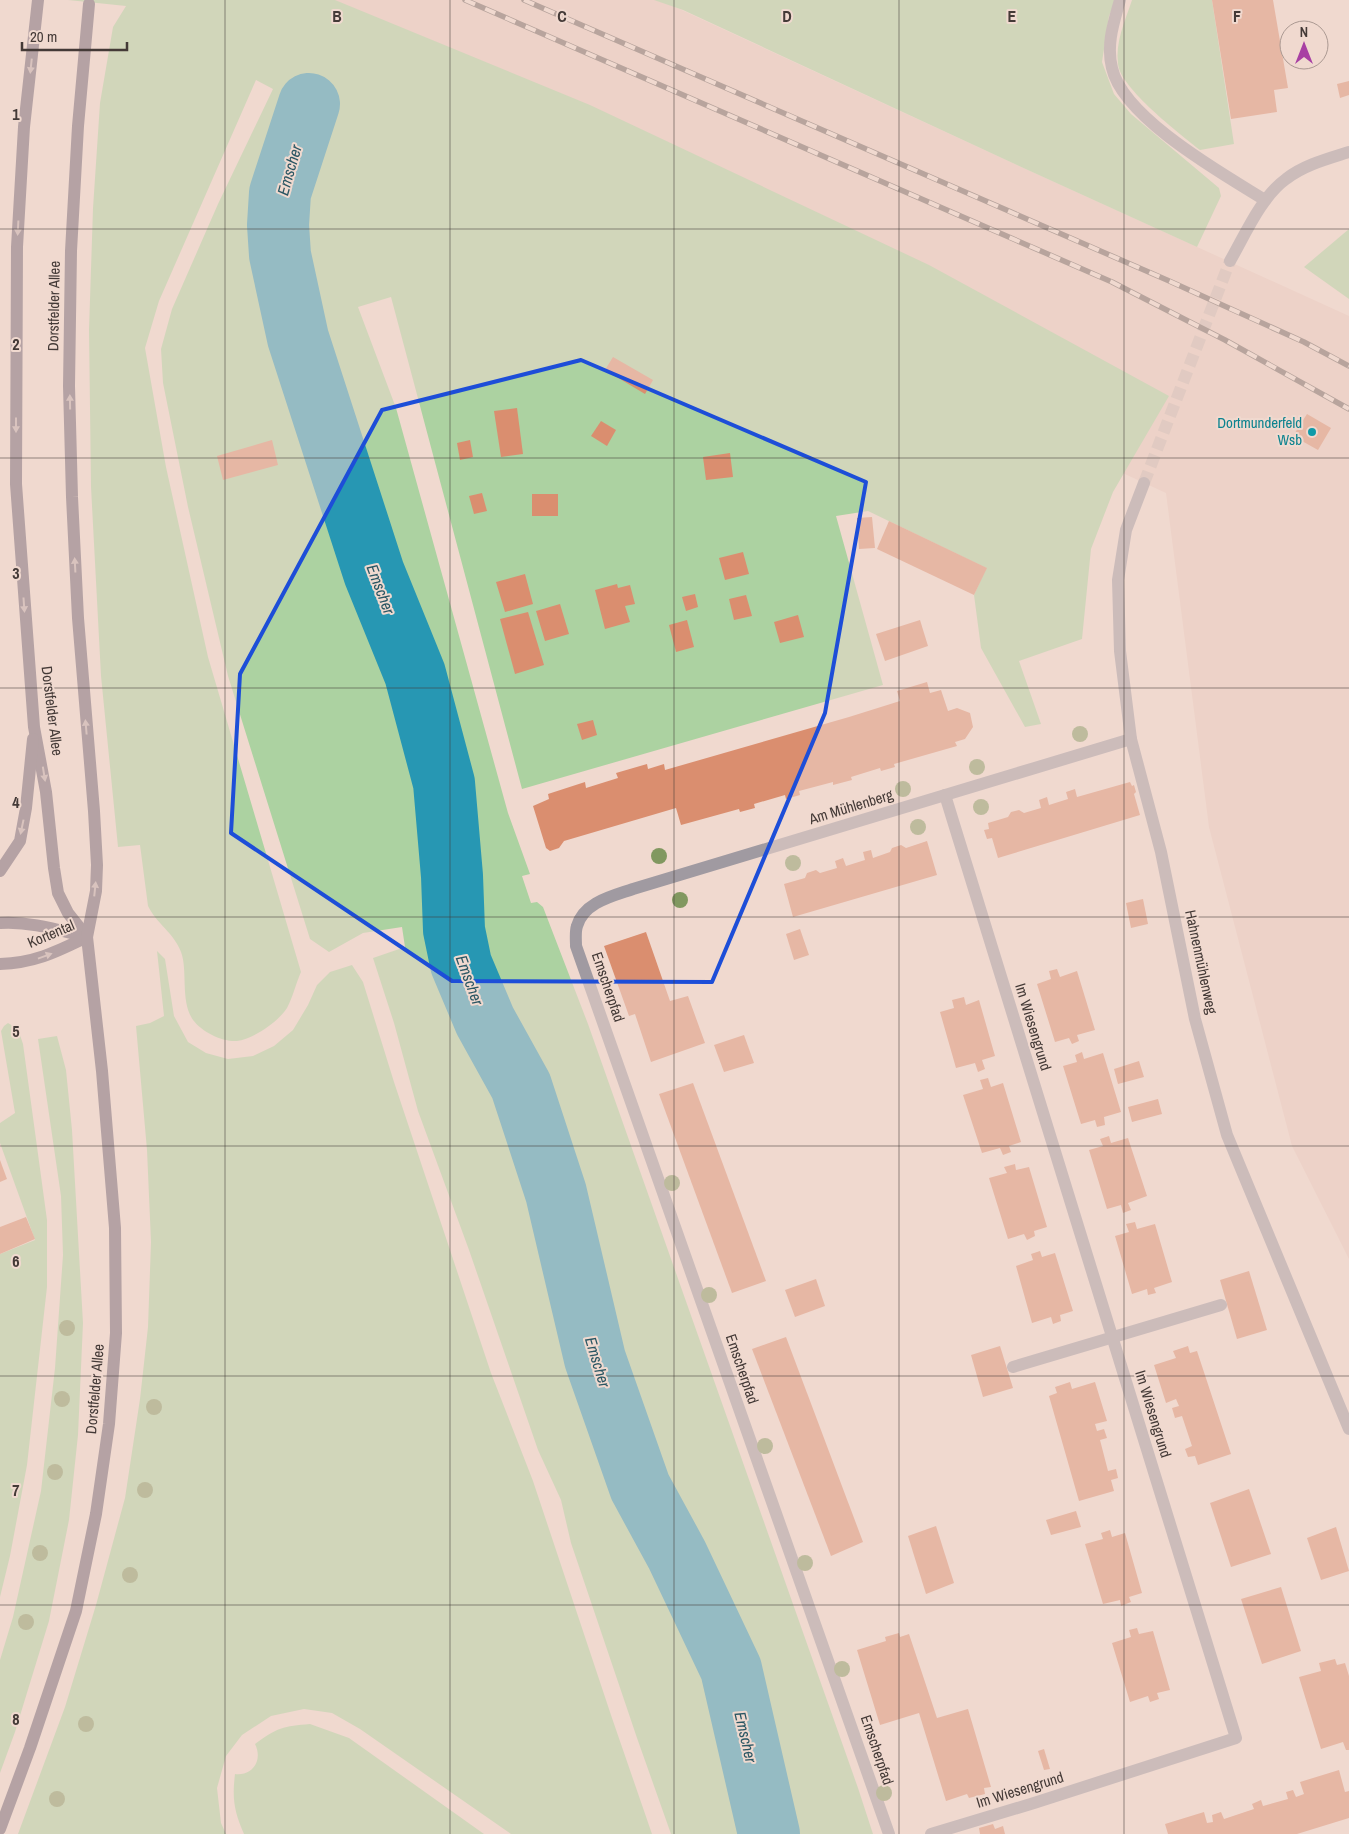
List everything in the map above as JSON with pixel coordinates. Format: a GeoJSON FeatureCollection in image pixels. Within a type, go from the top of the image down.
{"type":"FeatureCollection","features":[{"type":"Feature","properties":{"kind":"main road","name":"Dorstfelder Allee"},"geometry":{"type":"LineString","coordinates":[[38,0],[24,127],[17,248],[16,484],[34,726],[46,792],[58,893],[68,913],[87,937]]}},
{"type":"Feature","properties":{"kind":"main road","name":"Dorstfelder Allee"},"geometry":{"type":"LineString","coordinates":[[0,1829],[30,1748],[76,1611],[96,1514],[109,1424],[116,1333],[115,1228],[102,1071],[87,937],[96,891],[97,865],[78,618],[69,386],[71,251],[78,126],[89,4]]}},
{"type":"Feature","properties":{"kind":"main road"},"geometry":{"type":"LineString","coordinates":[[0,870],[20,841],[26,808],[34,726]]}},
{"type":"Feature","properties":{"kind":"main road","name":"Kortental"},"geometry":{"type":"LineString","coordinates":[[0,923],[34,924],[87,937]]}},
{"type":"Feature","properties":{"kind":"main road","name":"Kortental"},"geometry":{"type":"LineString","coordinates":[[0,964],[31,961],[57,952],[87,937]]}},
{"type":"Feature","properties":{"kind":"street"},"geometry":{"type":"LineString","coordinates":[[1120,0],[1110,39],[1112,69],[1119,87],[1150,121],[1191,152],[1266,200]]}},
{"type":"Feature","properties":{"kind":"street"},"geometry":{"type":"LineString","coordinates":[[1230,262],[1266,200],[1285,179],[1316,162],[1349,152]]}},
{"type":"Feature","properties":{"kind":"street","name":"Hahnenmühlenweg"},"geometry":{"type":"LineString","coordinates":[[1144,483],[1126,530],[1118,580],[1120,651],[1131,739],[1161,852],[1195,1018],[1227,1135],[1349,1430]]}},
{"type":"Feature","properties":{"kind":"street","name":"Am Mühlenberg"},"geometry":{"type":"LineString","coordinates":[[584,914],[596,902],[633,889],[1131,739]]}},
{"type":"Feature","properties":{"kind":"street","name":"Im Wiesengrund"},"geometry":{"type":"LineString","coordinates":[[931,1834],[1236,1738],[945,795]]}},
{"type":"Feature","properties":{"kind":"street","name":"Emscherpfad"},"geometry":{"type":"LineString","coordinates":[[584,914],[577,926],[576,946],[889,1834]]}},
{"type":"Feature","properties":{"kind":"street"},"geometry":{"type":"LineString","coordinates":[[1014,1367],[1222,1305]]}},
{"type":"Feature","properties":{"kind":"highlighted area"},"geometry":{"type":"Polygon","coordinates":[[[581,360],[866,482],[825,713],[712,982],[452,981],[231,833],[240,674],[382,410],[581,360]]]}},
{"type":"Feature","properties":{"kind":"shaded area"},"geometry":{"type":"Polygon","coordinates":[[[308,0],[660,0],[1349,316],[1349,1259],[1292,1146],[1209,827],[1166,493],[548,208],[308,0]]]}},
{"type":"Feature","properties":{"kind":"green space"},"geometry":{"type":"Polygon","coordinates":[[[68,0],[335,0],[590,105],[929,265],[1169,396],[1113,492],[1091,549],[1082,639],[1019,661],[1041,724],[1025,727],[981,648],[974,595],[986,568],[868,511],[836,516],[883,685],[522,789],[391,297],[358,307],[396,408],[508,813],[530,874],[522,876],[531,903],[537,902],[543,907],[588,1024],[873,1834],[671,1834],[571,1543],[561,1500],[538,1450],[469,1250],[418,1111],[394,1023],[373,958],[405,947],[402,927],[363,933],[329,952],[310,939],[228,676],[188,507],[163,383],[161,349],[172,309],[218,204],[273,89],[256,80],[159,301],[145,348],[166,467],[208,657],[301,972],[289,1004],[278,1019],[265,1029],[243,1040],[225,1040],[213,1035],[197,1024],[189,1012],[185,995],[184,968],[181,952],[174,939],[148,906],[140,845],[118,847],[101,676],[91,487],[89,330],[93,208],[100,103],[113,27],[126,6],[68,0]]]}},
{"type":"Feature","properties":{"kind":"green space"},"geometry":{"type":"Polygon","coordinates":[[[654,0],[1116,0],[1109,16],[1102,62],[1114,94],[1131,114],[1219,188],[1221,196],[1197,247],[683,10],[654,0]]]}},
{"type":"Feature","properties":{"kind":"green space"},"geometry":{"type":"Polygon","coordinates":[[[1132,0],[1212,0],[1234,144],[1200,150],[1152,110],[1121,74],[1117,56],[1118,48],[1121,32],[1132,0]]]}},
{"type":"Feature","properties":{"kind":"green space"},"geometry":{"type":"Polygon","coordinates":[[[1349,229],[1349,299],[1304,267],[1349,229]]]}},
{"type":"Feature","properties":{"kind":"green space"},"geometry":{"type":"Polygon","coordinates":[[[157,951],[165,959],[174,1016],[188,1042],[206,1053],[228,1059],[253,1056],[274,1046],[293,1030],[317,985],[330,972],[352,965],[363,982],[394,1082],[491,1373],[533,1481],[652,1834],[511,1834],[360,1729],[332,1713],[304,1709],[271,1716],[242,1735],[226,1756],[217,1788],[221,1823],[226,1834],[18,1834],[65,1707],[96,1605],[125,1498],[140,1399],[148,1327],[151,1242],[147,1150],[136,1026],[150,1023],[164,1016],[157,951]]]}},
{"type":"Feature","properties":{"kind":"green space"},"geometry":{"type":"Polygon","coordinates":[[[8,1023],[18,1029],[23,1044],[47,1220],[47,1287],[27,1465],[10,1556],[0,1597],[0,1254],[35,1240],[0,1143],[0,1123],[15,1113],[1,1031],[8,1023]]]}},
{"type":"Feature","properties":{"kind":"green space"},"geometry":{"type":"Polygon","coordinates":[[[57,1036],[66,1070],[72,1130],[83,1323],[78,1435],[69,1520],[49,1621],[15,1732],[0,1773],[0,1660],[13,1617],[41,1491],[55,1368],[63,1255],[61,1196],[38,1039],[57,1036]]]}},
{"type":"Feature","properties":{"kind":"green space"},"geometry":{"type":"Polygon","coordinates":[[[310,1724],[349,1738],[484,1834],[244,1834],[235,1805],[235,1774],[247,1772],[255,1766],[258,1756],[255,1744],[262,1739],[281,1729],[310,1724]]]}},
{"type":"Feature","properties":{"kind":"building"},"geometry":{"type":"Polygon","coordinates":[[[1212,0],[1273,0],[1279,35],[1279,70],[1285,70],[1288,88],[1274,90],[1277,112],[1231,119],[1212,0]]]}},
{"type":"Feature","properties":{"kind":"building"},"geometry":{"type":"Polygon","coordinates":[[[1349,81],[1349,95],[1340,98],[1337,84],[1349,81]]]}},
{"type":"Feature","properties":{"kind":"building"},"geometry":{"type":"Polygon","coordinates":[[[613,357],[653,380],[645,394],[605,370],[613,357]]]}},
{"type":"Feature","properties":{"kind":"building"},"geometry":{"type":"Polygon","coordinates":[[[517,408],[523,454],[501,457],[494,411],[517,408]]]}},
{"type":"Feature","properties":{"kind":"building","name":"Dortmunderfeld Wsb"},"geometry":{"type":"Polygon","coordinates":[[[1307,414],[1331,428],[1318,450],[1293,436],[1307,414]]]}},
{"type":"Feature","properties":{"kind":"building"},"geometry":{"type":"Polygon","coordinates":[[[601,421],[616,430],[607,446],[591,436],[601,421]]]}},
{"type":"Feature","properties":{"kind":"building"},"geometry":{"type":"Polygon","coordinates":[[[272,440],[278,465],[223,480],[217,456],[272,440]]]}},
{"type":"Feature","properties":{"kind":"building"},"geometry":{"type":"Polygon","coordinates":[[[470,440],[473,457],[460,460],[457,443],[470,440]]]}},
{"type":"Feature","properties":{"kind":"building"},"geometry":{"type":"Polygon","coordinates":[[[730,453],[733,477],[706,480],[703,457],[730,453]]]}},
{"type":"Feature","properties":{"kind":"building"},"geometry":{"type":"Polygon","coordinates":[[[482,493],[487,511],[474,514],[469,496],[482,493]]]}},
{"type":"Feature","properties":{"kind":"building"},"geometry":{"type":"Polygon","coordinates":[[[532,494],[558,494],[558,516],[532,516],[532,494]]]}},
{"type":"Feature","properties":{"kind":"building"},"geometry":{"type":"Polygon","coordinates":[[[872,517],[875,548],[859,549],[857,518],[872,517]]]}},
{"type":"Feature","properties":{"kind":"building"},"geometry":{"type":"Polygon","coordinates":[[[889,521],[987,568],[974,595],[877,549],[889,521]]]}},
{"type":"Feature","properties":{"kind":"building"},"geometry":{"type":"Polygon","coordinates":[[[743,552],[749,574],[725,580],[719,558],[743,552]]]}},
{"type":"Feature","properties":{"kind":"building"},"geometry":{"type":"Polygon","coordinates":[[[525,574],[533,604],[505,612],[496,582],[525,574]]]}},
{"type":"Feature","properties":{"kind":"building"},"geometry":{"type":"Polygon","coordinates":[[[617,584],[618,588],[630,585],[635,604],[625,606],[630,622],[605,629],[595,590],[617,584]]]}},
{"type":"Feature","properties":{"kind":"building"},"geometry":{"type":"Polygon","coordinates":[[[695,594],[698,607],[686,611],[682,597],[695,594]]]}},
{"type":"Feature","properties":{"kind":"building"},"geometry":{"type":"Polygon","coordinates":[[[746,595],[752,616],[734,620],[729,599],[746,595]]]}},
{"type":"Feature","properties":{"kind":"building"},"geometry":{"type":"Polygon","coordinates":[[[560,604],[569,634],[545,641],[536,611],[560,604]]]}},
{"type":"Feature","properties":{"kind":"building"},"geometry":{"type":"Polygon","coordinates":[[[528,612],[544,665],[515,674],[500,619],[528,612]]]}},
{"type":"Feature","properties":{"kind":"building"},"geometry":{"type":"Polygon","coordinates":[[[798,615],[804,637],[780,643],[774,622],[798,615]]]}},
{"type":"Feature","properties":{"kind":"building"},"geometry":{"type":"Polygon","coordinates":[[[687,620],[694,647],[676,652],[669,625],[687,620]]]}},
{"type":"Feature","properties":{"kind":"building"},"geometry":{"type":"Polygon","coordinates":[[[920,620],[928,646],[885,661],[876,634],[920,620]]]}},
{"type":"Feature","properties":{"kind":"building"},"geometry":{"type":"Polygon","coordinates":[[[927,682],[930,693],[941,690],[948,711],[957,708],[970,713],[973,727],[965,739],[955,742],[957,746],[894,764],[895,767],[881,771],[880,768],[851,777],[852,780],[833,785],[833,782],[799,791],[800,795],[786,799],[785,795],[754,804],[755,808],[740,812],[739,809],[681,825],[676,808],[564,841],[559,848],[550,851],[546,848],[533,806],[549,799],[548,794],[585,782],[586,788],[618,778],[616,773],[647,764],[648,769],[664,764],[665,770],[849,717],[900,701],[897,691],[927,682]]]}},
{"type":"Feature","properties":{"kind":"building"},"geometry":{"type":"Polygon","coordinates":[[[593,720],[597,735],[582,740],[577,724],[593,720]]]}},
{"type":"Feature","properties":{"kind":"building"},"geometry":{"type":"Polygon","coordinates":[[[1130,782],[1132,786],[1134,785],[1136,792],[1134,794],[1140,815],[998,858],[992,838],[987,839],[984,830],[989,829],[988,823],[1008,817],[1011,812],[1019,810],[1024,813],[1041,808],[1039,800],[1047,797],[1049,805],[1068,799],[1066,792],[1075,789],[1077,797],[1130,782]]]}},
{"type":"Feature","properties":{"kind":"building"},"geometry":{"type":"Polygon","coordinates":[[[927,841],[937,875],[793,917],[784,884],[805,878],[807,873],[816,870],[820,873],[837,868],[835,861],[843,858],[846,866],[865,860],[863,852],[871,850],[873,858],[890,852],[892,848],[901,845],[906,848],[927,841]]]}},
{"type":"Feature","properties":{"kind":"building"},"geometry":{"type":"Polygon","coordinates":[[[1143,899],[1148,924],[1131,928],[1126,903],[1143,899]]]}},
{"type":"Feature","properties":{"kind":"building"},"geometry":{"type":"Polygon","coordinates":[[[800,929],[809,955],[794,960],[786,934],[800,929]]]}},
{"type":"Feature","properties":{"kind":"building"},"geometry":{"type":"Polygon","coordinates":[[[646,932],[670,1001],[688,996],[705,1043],[651,1062],[635,1014],[629,1016],[604,946],[646,932]]]}},
{"type":"Feature","properties":{"kind":"building"},"geometry":{"type":"Polygon","coordinates":[[[1057,969],[1060,977],[1077,971],[1095,1030],[1077,1035],[1079,1041],[1072,1044],[1069,1038],[1055,1042],[1037,984],[1051,979],[1049,971],[1057,969]]]}},
{"type":"Feature","properties":{"kind":"building"},"geometry":{"type":"Polygon","coordinates":[[[964,997],[966,1005],[979,1000],[995,1056],[982,1060],[985,1069],[978,1072],[975,1063],[956,1068],[940,1012],[954,1008],[952,1000],[964,997]]]}},
{"type":"Feature","properties":{"kind":"building"},"geometry":{"type":"Polygon","coordinates":[[[744,1035],[754,1063],[724,1072],[714,1045],[744,1035]]]}},
{"type":"Feature","properties":{"kind":"building"},"geometry":{"type":"Polygon","coordinates":[[[1082,1052],[1084,1059],[1103,1053],[1121,1112],[1104,1117],[1105,1125],[1097,1127],[1095,1120],[1081,1124],[1063,1066],[1077,1062],[1075,1055],[1082,1052]]]}},
{"type":"Feature","properties":{"kind":"building"},"geometry":{"type":"Polygon","coordinates":[[[1139,1061],[1144,1077],[1118,1084],[1114,1069],[1139,1061]]]}},
{"type":"Feature","properties":{"kind":"building"},"geometry":{"type":"Polygon","coordinates":[[[988,1078],[991,1087],[1003,1083],[1021,1142],[1009,1146],[1011,1152],[1003,1155],[1000,1148],[982,1153],[963,1095],[983,1089],[980,1080],[988,1078]]]}},
{"type":"Feature","properties":{"kind":"building"},"geometry":{"type":"Polygon","coordinates":[[[693,1083],[766,1281],[732,1293],[659,1094],[693,1083]]]}},
{"type":"Feature","properties":{"kind":"building"},"geometry":{"type":"Polygon","coordinates":[[[1158,1099],[1162,1114],[1132,1122],[1128,1107],[1158,1099]]]}},
{"type":"Feature","properties":{"kind":"building"},"geometry":{"type":"Polygon","coordinates":[[[1109,1136],[1111,1143],[1128,1138],[1147,1196],[1128,1203],[1131,1210],[1123,1213],[1121,1205],[1107,1209],[1089,1150],[1103,1146],[1100,1139],[1109,1136]]]}},
{"type":"Feature","properties":{"kind":"building"},"geometry":{"type":"Polygon","coordinates":[[[0,1160],[7,1179],[0,1182],[0,1160]]]}},
{"type":"Feature","properties":{"kind":"building"},"geometry":{"type":"Polygon","coordinates":[[[1015,1164],[1016,1170],[1029,1167],[1047,1227],[1034,1231],[1035,1236],[1027,1240],[1024,1234],[1008,1239],[989,1178],[1007,1173],[1004,1167],[1015,1164]]]}},
{"type":"Feature","properties":{"kind":"building"},"geometry":{"type":"Polygon","coordinates":[[[26,1217],[35,1239],[0,1254],[0,1227],[26,1217]]]}},
{"type":"Feature","properties":{"kind":"building"},"geometry":{"type":"Polygon","coordinates":[[[1135,1222],[1137,1229],[1155,1224],[1172,1282],[1154,1288],[1156,1293],[1148,1295],[1147,1289],[1132,1294],[1115,1236],[1129,1232],[1126,1224],[1135,1222]]]}},
{"type":"Feature","properties":{"kind":"building"},"geometry":{"type":"Polygon","coordinates":[[[1040,1251],[1042,1257],[1055,1253],[1073,1311],[1060,1315],[1061,1321],[1053,1324],[1051,1317],[1032,1323],[1016,1266],[1033,1260],[1031,1254],[1040,1251]]]}},
{"type":"Feature","properties":{"kind":"building"},"geometry":{"type":"Polygon","coordinates":[[[1249,1271],[1267,1330],[1237,1339],[1220,1280],[1249,1271]]]}},
{"type":"Feature","properties":{"kind":"building"},"geometry":{"type":"Polygon","coordinates":[[[816,1279],[825,1306],[795,1317],[785,1290],[816,1279]]]}},
{"type":"Feature","properties":{"kind":"building"},"geometry":{"type":"Polygon","coordinates":[[[786,1337],[863,1542],[831,1556],[752,1349],[786,1337]]]}},
{"type":"Feature","properties":{"kind":"building"},"geometry":{"type":"Polygon","coordinates":[[[1000,1346],[1013,1388],[983,1397],[971,1355],[1000,1346]]]}},
{"type":"Feature","properties":{"kind":"building"},"geometry":{"type":"Polygon","coordinates":[[[1188,1346],[1190,1353],[1197,1351],[1231,1454],[1198,1465],[1195,1456],[1188,1457],[1185,1449],[1192,1446],[1182,1416],[1175,1418],[1172,1408],[1179,1406],[1176,1399],[1166,1403],[1154,1365],[1176,1358],[1173,1351],[1188,1346]]]}},
{"type":"Feature","properties":{"kind":"building"},"geometry":{"type":"Polygon","coordinates":[[[1070,1382],[1072,1389],[1095,1382],[1107,1421],[1095,1424],[1097,1431],[1104,1429],[1107,1438],[1100,1440],[1108,1471],[1116,1469],[1118,1478],[1111,1480],[1114,1491],[1079,1501],[1049,1396],[1057,1393],[1055,1387],[1070,1382]]]}},
{"type":"Feature","properties":{"kind":"building"},"geometry":{"type":"Polygon","coordinates":[[[1249,1489],[1271,1554],[1231,1567],[1210,1503],[1249,1489]]]}},
{"type":"Feature","properties":{"kind":"building"},"geometry":{"type":"Polygon","coordinates":[[[1076,1511],[1081,1527],[1051,1535],[1046,1520],[1076,1511]]]}},
{"type":"Feature","properties":{"kind":"building"},"geometry":{"type":"Polygon","coordinates":[[[936,1526],[954,1583],[926,1594],[908,1536],[936,1526]]]}},
{"type":"Feature","properties":{"kind":"building"},"geometry":{"type":"Polygon","coordinates":[[[1336,1527],[1349,1571],[1321,1580],[1307,1538],[1336,1527]]]}},
{"type":"Feature","properties":{"kind":"building"},"geometry":{"type":"Polygon","coordinates":[[[1110,1530],[1112,1537],[1125,1533],[1142,1593],[1129,1597],[1131,1602],[1121,1606],[1120,1600],[1103,1604],[1085,1544],[1103,1539],[1101,1533],[1110,1530]]]}},
{"type":"Feature","properties":{"kind":"building"},"geometry":{"type":"Polygon","coordinates":[[[1281,1587],[1301,1651],[1262,1664],[1241,1599],[1281,1587]]]}},
{"type":"Feature","properties":{"kind":"building"},"geometry":{"type":"Polygon","coordinates":[[[1137,1628],[1139,1634],[1153,1631],[1170,1690],[1157,1693],[1159,1699],[1150,1702],[1148,1696],[1130,1702],[1112,1643],[1131,1637],[1129,1630],[1137,1628]]]}},
{"type":"Feature","properties":{"kind":"building"},"geometry":{"type":"Polygon","coordinates":[[[899,1633],[900,1637],[909,1634],[937,1718],[968,1709],[991,1787],[984,1788],[985,1794],[969,1798],[967,1794],[946,1801],[919,1713],[880,1725],[857,1650],[886,1641],[885,1637],[899,1633]]]}},
{"type":"Feature","properties":{"kind":"building"},"geometry":{"type":"Polygon","coordinates":[[[1335,1659],[1337,1665],[1345,1663],[1349,1676],[1349,1750],[1346,1750],[1343,1742],[1321,1749],[1299,1677],[1321,1671],[1319,1663],[1335,1659]]]}},
{"type":"Feature","properties":{"kind":"building"},"geometry":{"type":"Polygon","coordinates":[[[1044,1749],[1050,1769],[1044,1770],[1038,1751],[1044,1749]]]}},
{"type":"Feature","properties":{"kind":"building"},"geometry":{"type":"Polygon","coordinates":[[[1339,1770],[1345,1792],[1349,1791],[1349,1818],[1297,1834],[1168,1834],[1165,1824],[1204,1812],[1207,1823],[1213,1822],[1212,1815],[1221,1812],[1224,1819],[1254,1809],[1252,1804],[1261,1800],[1263,1806],[1288,1799],[1286,1792],[1293,1790],[1296,1797],[1304,1794],[1300,1782],[1339,1770]]]}},
{"type":"Feature","properties":{"kind":"building"},"geometry":{"type":"Polygon","coordinates":[[[993,1824],[995,1829],[1003,1826],[1005,1834],[980,1834],[979,1828],[993,1824]]]}},
{"type":"Feature","properties":{"kind":"waterway","name":"Emscher"},"geometry":{"type":"LineString","coordinates":[[309,104],[280,193],[278,225],[280,255],[298,338],[374,573],[415,674],[444,783],[452,876],[454,930],[461,964],[485,1021],[521,1086],[556,1193],[595,1359],[640,1487],[677,1555],[731,1669],[769,1834]]}},
{"type":"Feature","properties":{"kind":"tunnel"},"geometry":{"type":"LineString","coordinates":[[1144,483],[1230,261]]}},
{"type":"Feature","properties":{"kind":"railway"},"geometry":{"type":"LineString","coordinates":[[465,0],[1112,282],[1225,340],[1349,409]]}},
{"type":"Feature","properties":{"kind":"railway"},"geometry":{"type":"LineString","coordinates":[[524,0],[1167,280],[1304,342],[1349,366]]}},
{"type":"Feature","properties":{"kind":"place","name":"Dortmunderfeld Wsb"},"geometry":{"type":"Point","coordinates":[1312,432]}}]}
